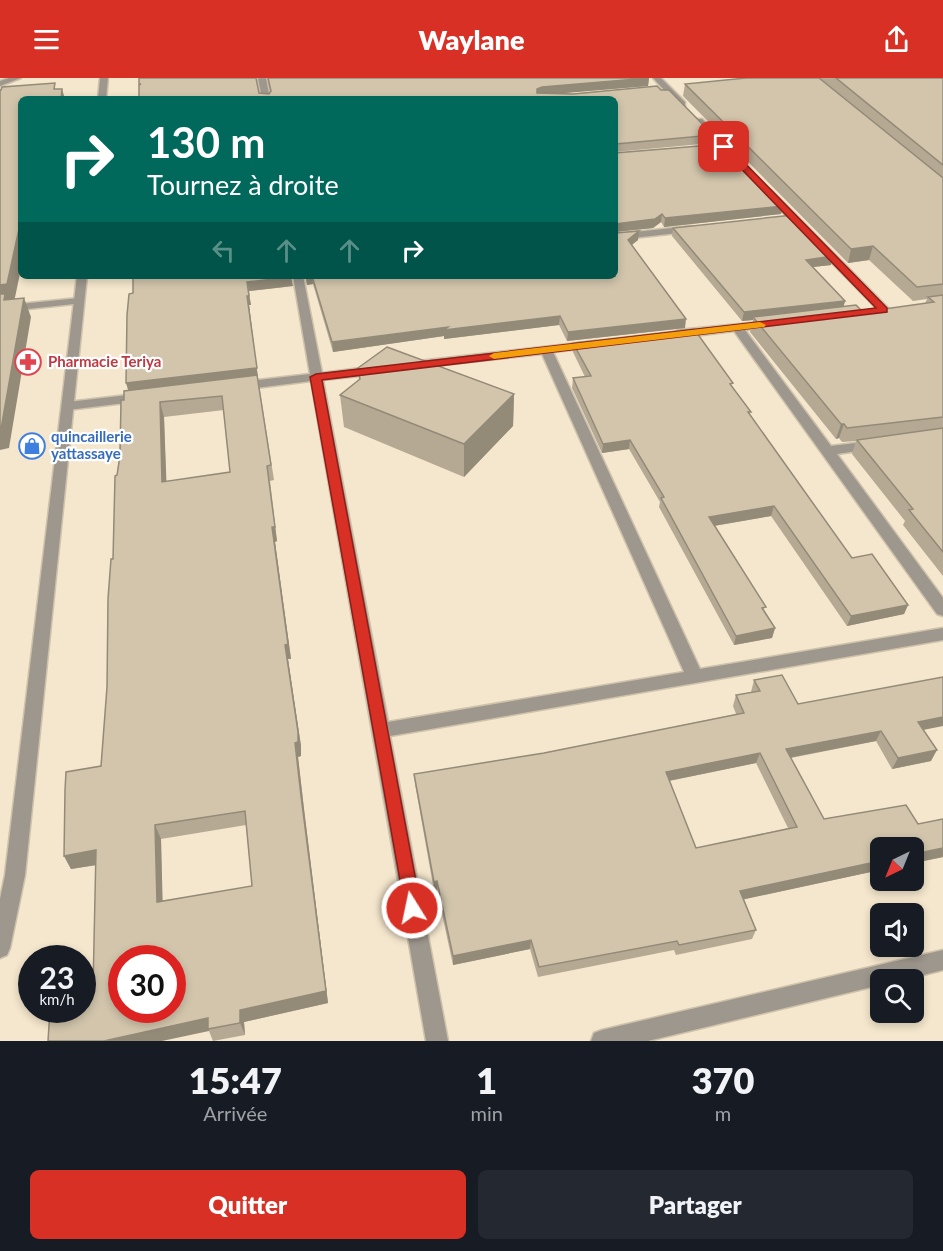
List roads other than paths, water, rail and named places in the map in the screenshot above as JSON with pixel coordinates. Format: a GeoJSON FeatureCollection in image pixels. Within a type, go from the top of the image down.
{"type":"FeatureCollection","features":[{"type":"Feature","properties":{"kind":"street"},"geometry":{"type":"LineString","coordinates":[[0,84],[17,78]]}},
{"type":"Feature","properties":{"kind":"street"},"geometry":{"type":"LineString","coordinates":[[102,96],[104,78]]}},
{"type":"Feature","properties":{"kind":"street"},"geometry":{"type":"LineString","coordinates":[[262,78],[265,96]]}},
{"type":"Feature","properties":{"kind":"street"},"geometry":{"type":"LineString","coordinates":[[657,78],[718,147],[740,162]]}},
{"type":"Feature","properties":{"kind":"street"},"geometry":{"type":"LineString","coordinates":[[656,90],[679,88]]}},
{"type":"Feature","properties":{"kind":"street"},"geometry":{"type":"LineString","coordinates":[[763,186],[884,310]]}},
{"type":"Feature","properties":{"kind":"street"},"geometry":{"type":"LineString","coordinates":[[782,219],[794,218]]}},
{"type":"Feature","properties":{"kind":"street"},"geometry":{"type":"LineString","coordinates":[[618,237],[698,228]]}},
{"type":"Feature","properties":{"kind":"street"},"geometry":{"type":"LineString","coordinates":[[0,948],[15,875],[82,279]]}},
{"type":"Feature","properties":{"kind":"street"},"geometry":{"type":"LineString","coordinates":[[299,279],[436,1041]]}},
{"type":"Feature","properties":{"kind":"street"},"geometry":{"type":"LineString","coordinates":[[0,309],[79,301]]}},
{"type":"Feature","properties":{"kind":"street"},"geometry":{"type":"LineString","coordinates":[[669,335],[782,322]]}},
{"type":"Feature","properties":{"kind":"street"},"geometry":{"type":"LineString","coordinates":[[737,327],[943,610]]}},
{"type":"Feature","properties":{"kind":"street"},"geometry":{"type":"LineString","coordinates":[[221,388],[602,343]]}},
{"type":"Feature","properties":{"kind":"street"},"geometry":{"type":"LineString","coordinates":[[546,350],[695,677]]}},
{"type":"Feature","properties":{"kind":"street"},"geometry":{"type":"LineString","coordinates":[[68,406],[162,395]]}},
{"type":"Feature","properties":{"kind":"street"},"geometry":{"type":"LineString","coordinates":[[827,452],[885,444]]}},
{"type":"Feature","properties":{"kind":"street"},"geometry":{"type":"LineString","coordinates":[[380,731],[943,634]]}},
{"type":"Feature","properties":{"kind":"street"},"geometry":{"type":"LineString","coordinates":[[602,1041],[943,960]]}},
{"type":"Feature","properties":{"kind":"place","name":"Pharmacie Teriya"},"geometry":{"type":"Point","coordinates":[28,362]}},
{"type":"Feature","properties":{"kind":"place","name":"quincaillerie yattassaye"},"geometry":{"type":"Point","coordinates":[32,446]}}]}
